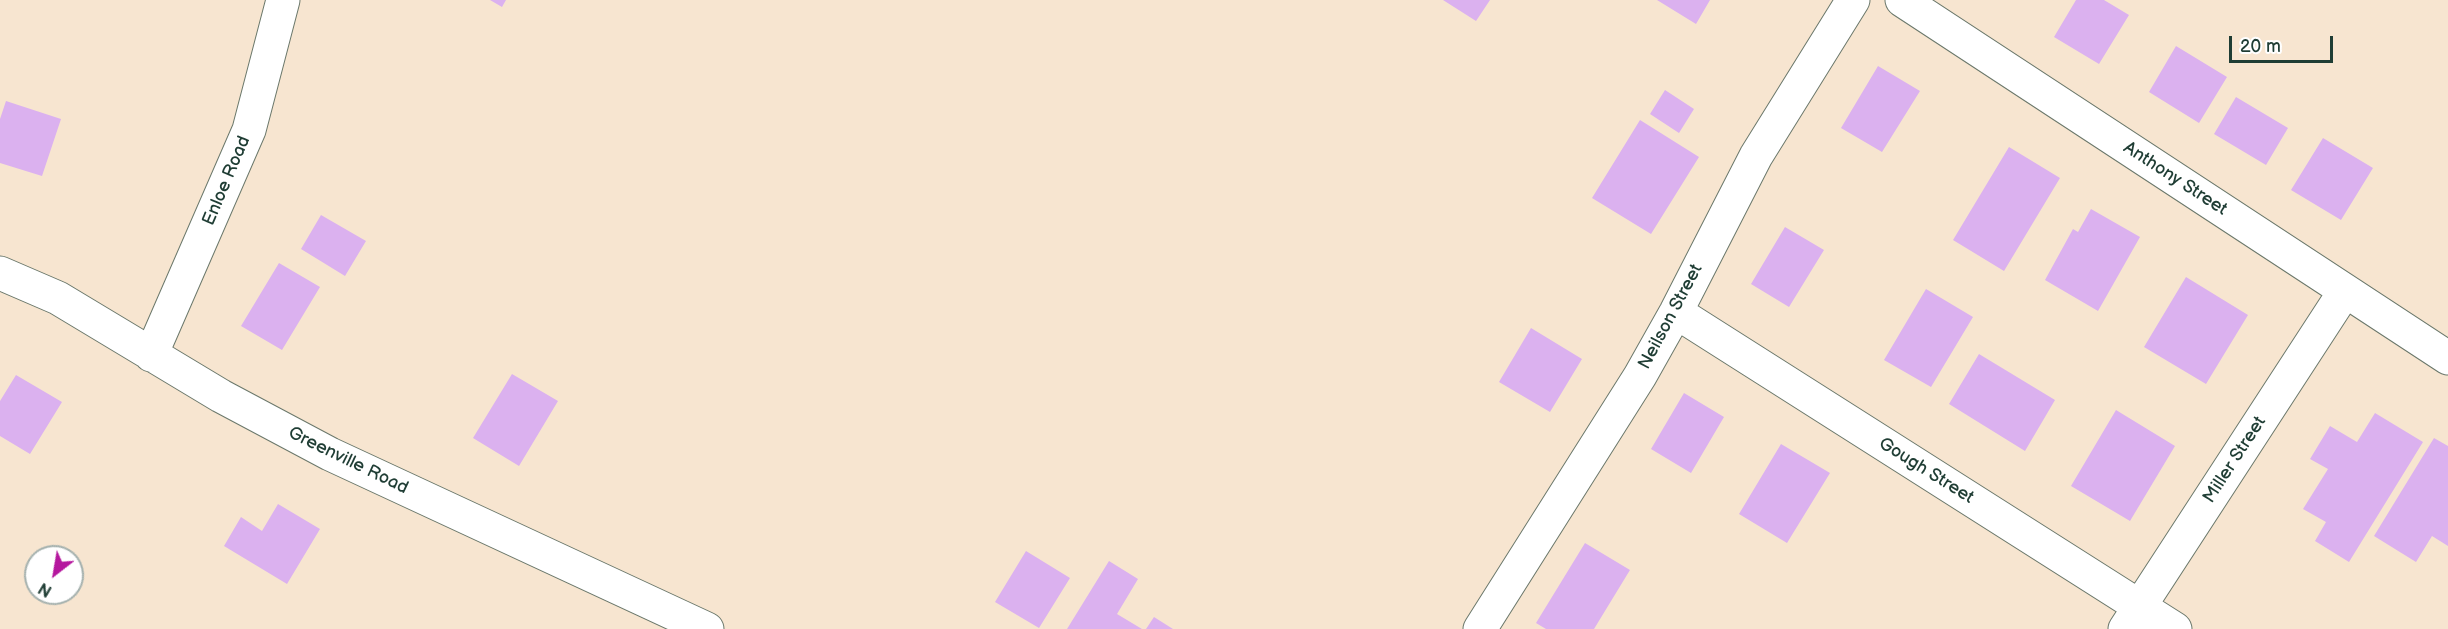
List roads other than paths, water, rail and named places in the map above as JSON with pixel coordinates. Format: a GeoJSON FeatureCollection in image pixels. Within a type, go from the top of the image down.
{"type":"FeatureCollection","features":[{"type":"Feature","properties":{"kind":"street","name":"Enloe Road"},"geometry":{"type":"LineString","coordinates":[[151,355],[249,130],[283,0]]}},
{"type":"Feature","properties":{"kind":"street","name":"Neilson Street"},"geometry":{"type":"LineString","coordinates":[[1480,629],[1640,376],[1676,312],[1756,156],[1853,0]]}},
{"type":"Feature","properties":{"kind":"street","name":"Anthony Street"},"geometry":{"type":"LineString","coordinates":[[1902,0],[2448,358]]}},
{"type":"Feature","properties":{"kind":"street","name":"Greenville Road"},"geometry":{"type":"LineString","coordinates":[[0,273],[58,297],[220,396],[330,454],[707,629]]}},
{"type":"Feature","properties":{"kind":"street","name":"Miller Street"},"geometry":{"type":"LineString","coordinates":[[2132,618],[2345,291]]}},
{"type":"Feature","properties":{"kind":"street","name":"Gough Street"},"geometry":{"type":"LineString","coordinates":[[1676,312],[2132,618],[2175,629]]}}]}
